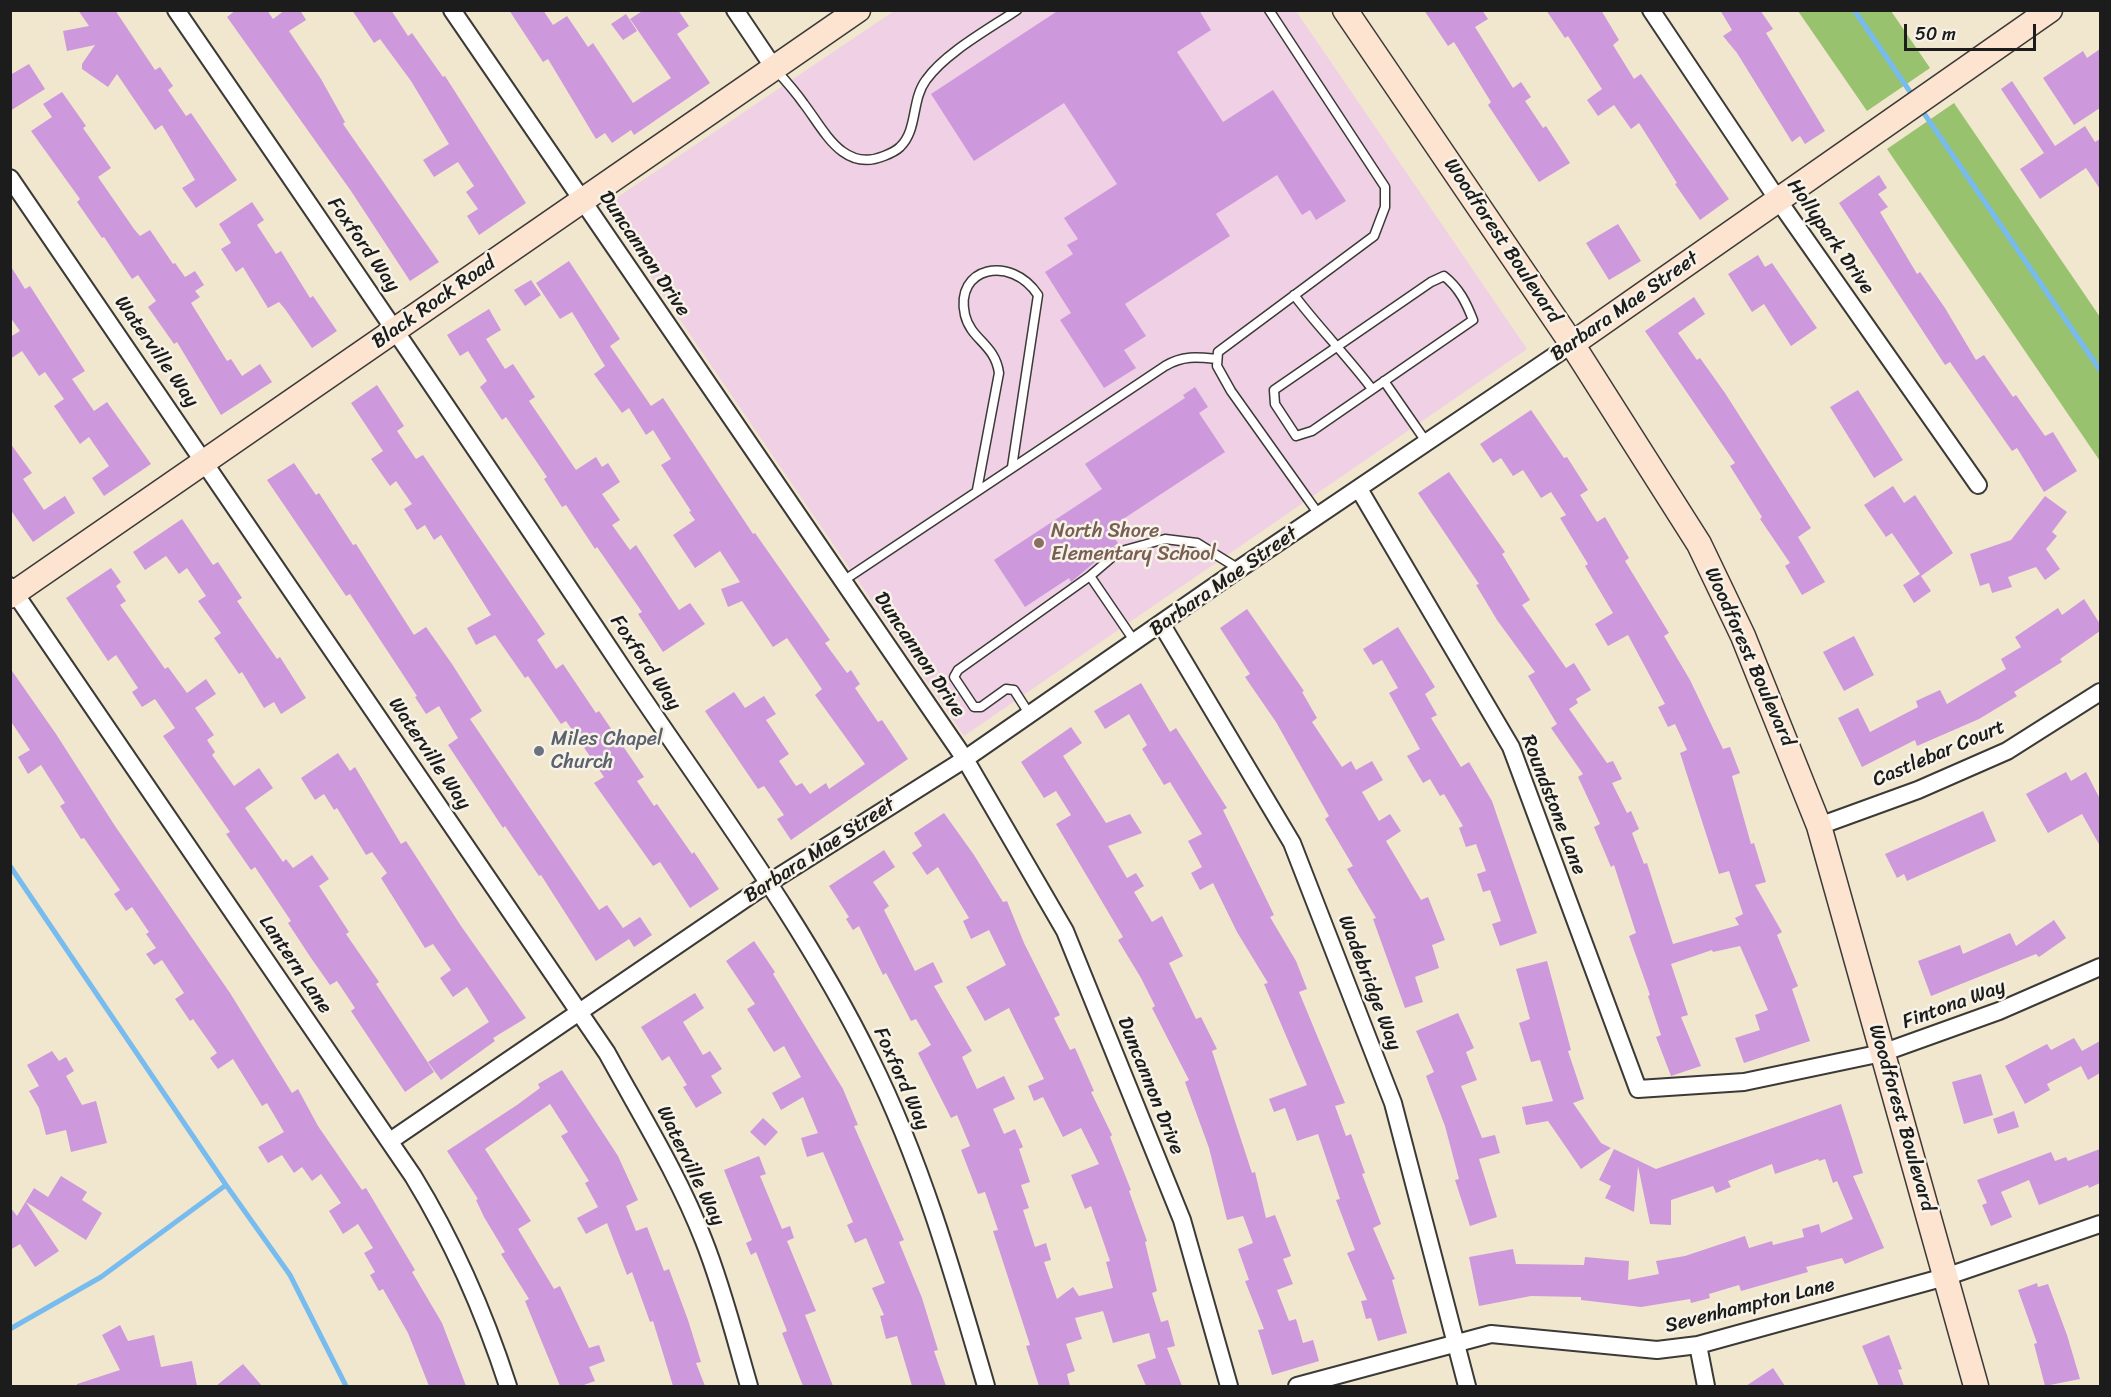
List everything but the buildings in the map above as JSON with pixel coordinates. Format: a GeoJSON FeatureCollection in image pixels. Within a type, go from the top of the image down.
{"type":"FeatureCollection","features":[{"type":"Feature","properties":{"kind":"street","name":"Foxford Way"},"geometry":{"type":"LineString","coordinates":[[176,10],[396,329],[767,884],[838,996],[902,1128],[929,1200],[986,1386]]}},
{"type":"Feature","properties":{"kind":"street","name":"Duncannon Drive"},"geometry":{"type":"LineString","coordinates":[[452,10],[965,759],[1065,931],[1182,1220],[1229,1386]]}},
{"type":"Feature","properties":{"kind":"street"},"geometry":{"type":"LineString","coordinates":[[735,10],[774,68]]}},
{"type":"Feature","properties":{"kind":"street","name":"Black Rock Road"},"geometry":{"type":"LineString","coordinates":[[12,592],[858,10]]}},
{"type":"Feature","properties":{"kind":"street","name":"Woodforest Boulevard"},"geometry":{"type":"LineString","coordinates":[[1345,10],[1572,344],[1699,544],[1743,636],[1819,826],[1976,1386]]}},
{"type":"Feature","properties":{"kind":"street","name":"Hollypark Drive"},"geometry":{"type":"LineString","coordinates":[[1651,10],[1778,200],[1978,485]]}},
{"type":"Feature","properties":{"kind":"street","name":"Barbara Mae Street"},"geometry":{"type":"LineString","coordinates":[[390,1141],[767,884],[965,759],[1030,715],[1162,625],[1239,569],[1572,344],[2050,10]]}},
{"type":"Feature","properties":{"kind":"street","name":"Waterville Way"},"geometry":{"type":"LineString","coordinates":[[10,178],[205,460],[607,1053],[683,1194],[721,1287],[749,1386]]}},
{"type":"Feature","properties":{"kind":"street","name":"Roundstone Lane"},"geometry":{"type":"LineString","coordinates":[[1359,489],[1511,747],[1638,1089]]}},
{"type":"Feature","properties":{"kind":"street","name":"Lantern Lane"},"geometry":{"type":"LineString","coordinates":[[12,592],[390,1141],[441,1221],[475,1293],[508,1386]]}},
{"type":"Feature","properties":{"kind":"street","name":"Wadebridge Way"},"geometry":{"type":"LineString","coordinates":[[1162,625],[1292,843],[1393,1102],[1467,1386]]}},
{"type":"Feature","properties":{"kind":"street","name":"Castlebar Court"},"geometry":{"type":"LineString","coordinates":[[1819,826],[1918,790],[2007,751],[2100,692]]}},
{"type":"Feature","properties":{"kind":"street","name":"Fintona Way"},"geometry":{"type":"LineString","coordinates":[[1638,1089],[1744,1082],[1882,1053],[1999,1011],[2100,966]]}},
{"type":"Feature","properties":{"kind":"street","name":"Sevenhampton Lane"},"geometry":{"type":"LineString","coordinates":[[1297,1386],[1491,1334],[1657,1350],[1698,1345],[1945,1277],[2100,1224]]}},
{"type":"Feature","properties":{"kind":"street"},"geometry":{"type":"LineString","coordinates":[[1698,1345],[1706,1386]]}},
{"type":"Feature","properties":{"kind":"lane"},"geometry":{"type":"LineString","coordinates":[[774,68],[804,102],[828,139],[844,154],[873,160],[900,147],[912,128],[914,104],[925,80],[972,40],[1017,10]]}},
{"type":"Feature","properties":{"kind":"lane"},"geometry":{"type":"LineString","coordinates":[[1269,10],[1385,187],[1385,207],[1374,236],[1218,352],[1217,366],[1231,391],[1320,516]]}},
{"type":"Feature","properties":{"kind":"lane"},"geometry":{"type":"LineString","coordinates":[[977,490],[999,373],[997,358],[972,332],[965,315],[964,299],[969,284],[983,273],[1001,269],[1029,282],[1038,295],[1012,467]]}},
{"type":"Feature","properties":{"kind":"lane"},"geometry":{"type":"LineString","coordinates":[[1444,276],[1467,303],[1473,320],[1384,381],[1312,431],[1296,436],[1275,404],[1274,390],[1431,282],[1444,276]]}},
{"type":"Feature","properties":{"kind":"lane"},"geometry":{"type":"LineString","coordinates":[[1294,295],[1322,332],[1339,346],[1371,389]]}},
{"type":"Feature","properties":{"kind":"lane"},"geometry":{"type":"LineString","coordinates":[[843,581],[1177,359],[1191,357],[1217,359]]}},
{"type":"Feature","properties":{"kind":"lane"},"geometry":{"type":"LineString","coordinates":[[1384,381],[1427,443]]}},
{"type":"Feature","properties":{"kind":"lane"},"geometry":{"type":"LineString","coordinates":[[1030,715],[1014,690],[1006,689],[981,707],[974,707],[954,677],[958,670],[1090,576],[1118,552],[1165,539],[1197,543],[1239,569]]}},
{"type":"Feature","properties":{"kind":"lane"},"geometry":{"type":"LineString","coordinates":[[1090,576],[1135,643]]}},
{"type":"Feature","properties":{"kind":"shaded area","name":"North Shore Elementary School"},"geometry":{"type":"Polygon","coordinates":[[[894,11],[1296,11],[1527,349],[964,736],[603,207],[894,11]]]}},
{"type":"Feature","properties":{"kind":"green space"},"geometry":{"type":"Polygon","coordinates":[[[1798,11],[1891,11],[1930,68],[1867,111],[1798,11]]]}},
{"type":"Feature","properties":{"kind":"green space"},"geometry":{"type":"Polygon","coordinates":[[[1954,103],[2100,317],[2100,461],[1887,149],[1954,103]]]}},
{"type":"Feature","properties":{"kind":"waterway"},"geometry":{"type":"LineString","coordinates":[[1854,10],[1915,99]]}},
{"type":"Feature","properties":{"kind":"waterway"},"geometry":{"type":"LineString","coordinates":[[1921,109],[2100,370]]}},
{"type":"Feature","properties":{"kind":"waterway"},"geometry":{"type":"LineString","coordinates":[[10,866],[226,1185],[101,1277],[10,1329]]}},
{"type":"Feature","properties":{"kind":"waterway"},"geometry":{"type":"LineString","coordinates":[[226,1185],[290,1275],[346,1386]]}},
{"type":"Feature","properties":{"kind":"place","name":"North Shore Elementary School"},"geometry":{"type":"Point","coordinates":[1039,543]}},
{"type":"Feature","properties":{"kind":"place","name":"Miles Chapel Church"},"geometry":{"type":"Point","coordinates":[539,751]}}]}
